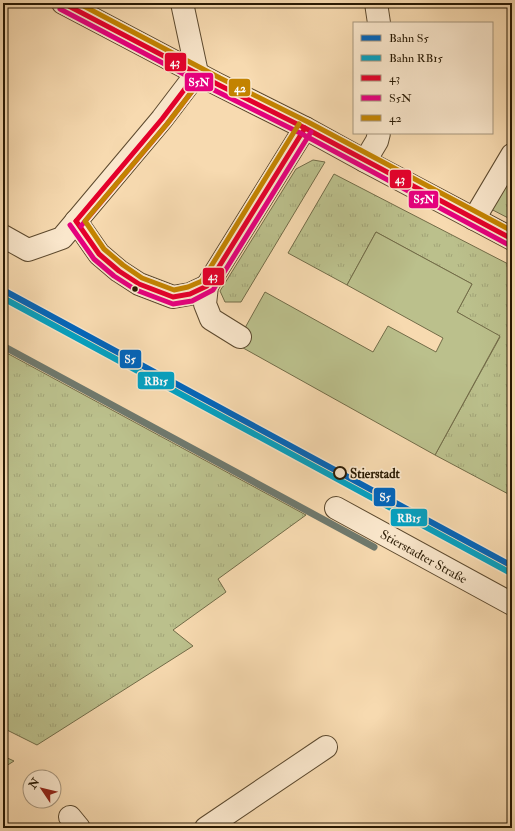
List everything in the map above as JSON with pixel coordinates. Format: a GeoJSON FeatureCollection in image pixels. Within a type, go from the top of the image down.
{"type":"FeatureCollection","features":[{"type":"Feature","properties":{"kind":"street"},"geometry":{"type":"LineString","coordinates":[[63,3],[305,128],[512,239]]}},
{"type":"Feature","properties":{"kind":"street"},"geometry":{"type":"LineString","coordinates":[[3,236],[28,250],[62,238],[162,119],[197,73],[182,3]]}},
{"type":"Feature","properties":{"kind":"street"},"geometry":{"type":"LineString","coordinates":[[376,3],[378,22]]}},
{"type":"Feature","properties":{"kind":"street"},"geometry":{"type":"LineString","coordinates":[[240,337],[211,319],[205,304],[207,286],[305,128]]}},
{"type":"Feature","properties":{"kind":"street"},"geometry":{"type":"LineString","coordinates":[[365,161],[377,141],[379,134]]}},
{"type":"Feature","properties":{"kind":"street"},"geometry":{"type":"LineString","coordinates":[[474,218],[512,155]]}},
{"type":"Feature","properties":{"kind":"street"},"geometry":{"type":"LineString","coordinates":[[76,221],[99,254],[119,272],[139,284],[173,296],[190,294],[207,286]]}},
{"type":"Feature","properties":{"kind":"street","name":"Stierstadter Straße"},"geometry":{"type":"LineString","coordinates":[[336,508],[512,604]]}},
{"type":"Feature","properties":{"kind":"street"},"geometry":{"type":"LineString","coordinates":[[206,828],[326,747]]}},
{"type":"Feature","properties":{"kind":"green space"},"geometry":{"type":"Polygon","coordinates":[[[313,160],[325,162],[241,302],[225,302],[220,291],[296,169],[313,160]]]}},
{"type":"Feature","properties":{"kind":"green space"},"geometry":{"type":"Polygon","coordinates":[[[512,165],[512,220],[487,207],[512,165]]]}},
{"type":"Feature","properties":{"kind":"green space"},"geometry":{"type":"Polygon","coordinates":[[[334,174],[512,266],[512,496],[435,455],[500,337],[457,312],[472,284],[376,232],[347,285],[288,253],[334,174]]]}},
{"type":"Feature","properties":{"kind":"green space"},"geometry":{"type":"Polygon","coordinates":[[[376,232],[472,284],[457,312],[500,336],[435,455],[236,344],[265,292],[373,352],[388,326],[436,352],[443,338],[347,285],[376,232]]]}},
{"type":"Feature","properties":{"kind":"green space"},"geometry":{"type":"Polygon","coordinates":[[[3,351],[306,515],[218,579],[226,592],[173,630],[193,646],[37,745],[3,728],[3,351]]]}},
{"type":"Feature","properties":{"kind":"green space"},"geometry":{"type":"Polygon","coordinates":[[[3,756],[14,761],[3,768],[3,756]]]}},
{"type":"Feature","properties":{"kind":"waterway"},"geometry":{"type":"LineString","coordinates":[[3,346],[374,547]]}},
{"type":"Feature","properties":{"kind":"rail line","name":"S5"},"geometry":{"type":"LineString","coordinates":[[3,290],[512,566]]}},
{"type":"Feature","properties":{"kind":"rail line","name":"RB15"},"geometry":{"type":"LineString","coordinates":[[3,298],[509,572]]}},
{"type":"Feature","properties":{"kind":"transit line","name":"43"},"geometry":{"type":"LineString","coordinates":[[63,3],[217,84],[305,128],[512,239]]}},
{"type":"Feature","properties":{"kind":"transit line","name":"42"},"geometry":{"type":"LineString","coordinates":[[78,3],[220,78],[308,122],[512,231]]}},
{"type":"Feature","properties":{"kind":"transit line","name":"S5N"},"geometry":{"type":"LineString","coordinates":[[60,9],[214,90],[302,134],[509,245]]}},
{"type":"Feature","properties":{"kind":"transit line","name":"43"},"geometry":{"type":"LineString","coordinates":[[76,221],[162,119],[197,73]]}},
{"type":"Feature","properties":{"kind":"transit line","name":"S5N"},"geometry":{"type":"LineString","coordinates":[[81,226],[167,124],[203,77]]}},
{"type":"Feature","properties":{"kind":"transit line","name":"42"},"geometry":{"type":"LineString","coordinates":[[203,77],[167,124],[85,221],[104,249],[142,278],[174,290],[188,287],[202,281],[299,124]]}},
{"type":"Feature","properties":{"kind":"transit line","name":"43"},"geometry":{"type":"LineString","coordinates":[[76,221],[99,254],[119,271],[139,284],[173,297],[190,294],[207,286],[305,128]]}},
{"type":"Feature","properties":{"kind":"transit line","name":"S5N"},"geometry":{"type":"LineString","coordinates":[[70,225],[94,259],[114,276],[136,290],[173,304],[192,301],[213,290],[311,132]]}},
{"type":"Feature","properties":{"kind":"place","name":"Stierstadt"},"geometry":{"type":"Point","coordinates":[340,473]}}]}
